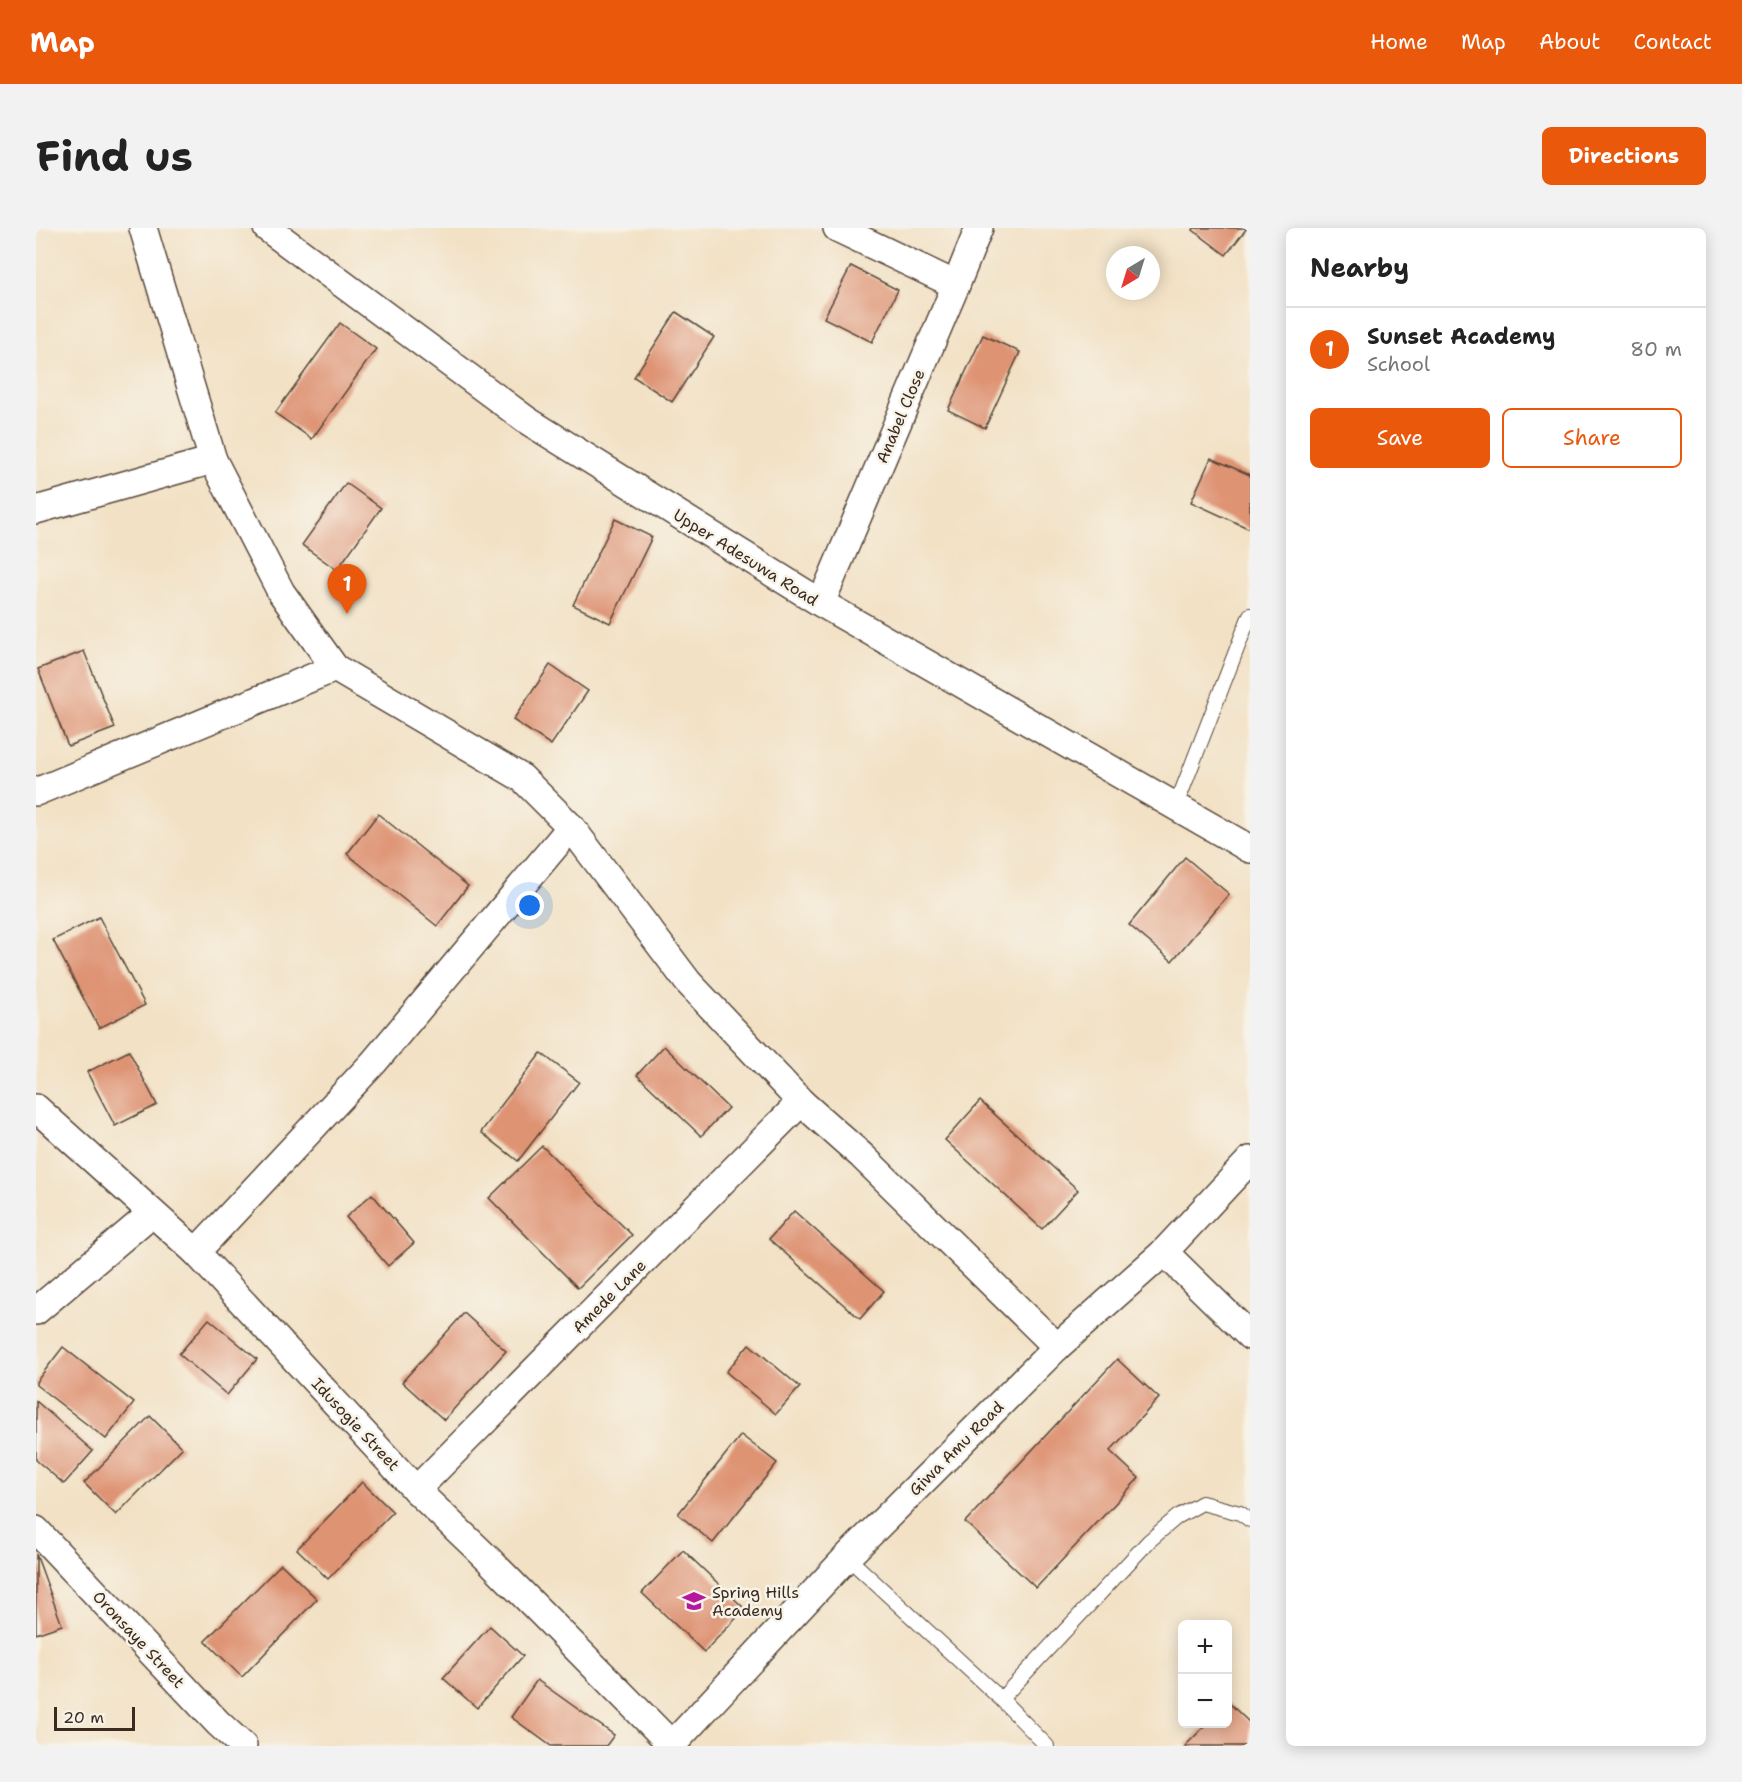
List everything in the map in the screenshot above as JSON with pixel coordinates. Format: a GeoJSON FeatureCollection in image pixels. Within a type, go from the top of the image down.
{"type":"FeatureCollection","features":[{"type":"Feature","properties":{"kind":"street"},"geometry":{"type":"LineString","coordinates":[[143,228],[213,460],[281,592],[335,668],[522,778],[571,827],[688,982],[801,1102],[862,1156],[1057,1347]]}},
{"type":"Feature","properties":{"kind":"street","name":"Upper Adesuwa Road"},"geometry":{"type":"LineString","coordinates":[[267,228],[528,421],[821,603],[1250,849]]}},
{"type":"Feature","properties":{"kind":"street"},"geometry":{"type":"LineString","coordinates":[[837,228],[956,285]]}},
{"type":"Feature","properties":{"kind":"street","name":"Anabel Close"},"geometry":{"type":"LineString","coordinates":[[821,603],[979,228]]}},
{"type":"Feature","properties":{"kind":"street"},"geometry":{"type":"LineString","coordinates":[[36,510],[213,460]]}},
{"type":"Feature","properties":{"kind":"street"},"geometry":{"type":"LineString","coordinates":[[36,792],[335,668]]}},
{"type":"Feature","properties":{"kind":"street"},"geometry":{"type":"LineString","coordinates":[[196,1252],[374,1062],[571,827]]}},
{"type":"Feature","properties":{"kind":"street","name":"Amede Lane"},"geometry":{"type":"LineString","coordinates":[[416,1490],[801,1102]]}},
{"type":"Feature","properties":{"kind":"street","name":"Idusogie Street"},"geometry":{"type":"LineString","coordinates":[[36,1108],[196,1252],[416,1490],[487,1558],[672,1746]]}},
{"type":"Feature","properties":{"kind":"street","name":"Giwa Amu Road"},"geometry":{"type":"LineString","coordinates":[[672,1746],[848,1557],[1057,1347],[1164,1252],[1250,1160]]}},
{"type":"Feature","properties":{"kind":"street"},"geometry":{"type":"LineString","coordinates":[[36,1311],[152,1213]]}},
{"type":"Feature","properties":{"kind":"street"},"geometry":{"type":"LineString","coordinates":[[1164,1252],[1250,1336]]}},
{"type":"Feature","properties":{"kind":"street","name":"Oronsaye Street"},"geometry":{"type":"LineString","coordinates":[[36,1530],[218,1723],[243,1746]]}},
{"type":"Feature","properties":{"kind":"lane"},"geometry":{"type":"LineString","coordinates":[[1176,806],[1250,615]]}},
{"type":"Feature","properties":{"kind":"lane"},"geometry":{"type":"LineString","coordinates":[[1001,1700],[1141,1549],[1177,1517],[1202,1503],[1240,1513],[1250,1520]]}},
{"type":"Feature","properties":{"kind":"lane"},"geometry":{"type":"LineString","coordinates":[[848,1557],[1047,1746]]}},
{"type":"Feature","properties":{"kind":"building"},"geometry":{"type":"Polygon","coordinates":[[[1194,228],[1247,228],[1226,255],[1193,230],[1194,228]]]}},
{"type":"Feature","properties":{"kind":"building"},"geometry":{"type":"Polygon","coordinates":[[[851,266],[898,290],[872,342],[824,318],[851,266]]]}},
{"type":"Feature","properties":{"kind":"building"},"geometry":{"type":"Polygon","coordinates":[[[676,312],[714,337],[672,402],[634,377],[676,312]]]}},
{"type":"Feature","properties":{"kind":"building"},"geometry":{"type":"Polygon","coordinates":[[[340,323],[376,349],[312,439],[275,413],[340,323]]]}},
{"type":"Feature","properties":{"kind":"building"},"geometry":{"type":"Polygon","coordinates":[[[983,335],[1020,352],[985,428],[948,410],[983,335]]]}},
{"type":"Feature","properties":{"kind":"building"},"geometry":{"type":"Polygon","coordinates":[[[1211,458],[1250,475],[1250,529],[1191,502],[1211,458]]]}},
{"type":"Feature","properties":{"kind":"building"},"geometry":{"type":"Polygon","coordinates":[[[346,483],[381,508],[337,570],[302,545],[346,483]]]}},
{"type":"Feature","properties":{"kind":"building"},"geometry":{"type":"Polygon","coordinates":[[[615,519],[652,537],[610,623],[573,605],[615,519]]]}},
{"type":"Feature","properties":{"kind":"building"},"geometry":{"type":"Polygon","coordinates":[[[84,651],[115,728],[68,746],[38,669],[84,651]]]}},
{"type":"Feature","properties":{"kind":"building"},"geometry":{"type":"Polygon","coordinates":[[[550,665],[588,691],[551,745],[513,720],[550,665]]]}},
{"type":"Feature","properties":{"kind":"building"},"geometry":{"type":"Polygon","coordinates":[[[378,814],[468,886],[437,926],[347,854],[378,814]]]}},
{"type":"Feature","properties":{"kind":"building"},"geometry":{"type":"Polygon","coordinates":[[[1185,857],[1229,894],[1172,961],[1129,925],[1185,857]]]}},
{"type":"Feature","properties":{"kind":"building"},"geometry":{"type":"Polygon","coordinates":[[[99,917],[145,1005],[99,1028],[53,940],[99,917]]]}},
{"type":"Feature","properties":{"kind":"building"},"geometry":{"type":"Polygon","coordinates":[[[664,1046],[728,1108],[701,1136],[637,1075],[664,1046]]]}},
{"type":"Feature","properties":{"kind":"building"},"geometry":{"type":"Polygon","coordinates":[[[129,1051],[157,1105],[115,1126],[87,1072],[129,1051]]]}},
{"type":"Feature","properties":{"kind":"building"},"geometry":{"type":"Polygon","coordinates":[[[541,1053],[579,1082],[518,1161],[481,1132],[541,1053]]]}},
{"type":"Feature","properties":{"kind":"building"},"geometry":{"type":"Polygon","coordinates":[[[980,1101],[1078,1190],[1042,1229],[945,1140],[980,1101]]]}},
{"type":"Feature","properties":{"kind":"building"},"geometry":{"type":"Polygon","coordinates":[[[542,1146],[632,1235],[578,1288],[489,1198],[542,1146]]]}},
{"type":"Feature","properties":{"kind":"building"},"geometry":{"type":"Polygon","coordinates":[[[372,1194],[414,1243],[388,1266],[346,1217],[372,1194]]]}},
{"type":"Feature","properties":{"kind":"building"},"geometry":{"type":"Polygon","coordinates":[[[794,1211],[884,1291],[860,1319],[769,1239],[794,1211]]]}},
{"type":"Feature","properties":{"kind":"building"},"geometry":{"type":"Polygon","coordinates":[[[464,1313],[506,1351],[444,1420],[402,1382],[464,1313]]]}},
{"type":"Feature","properties":{"kind":"building"},"geometry":{"type":"Polygon","coordinates":[[[209,1319],[257,1359],[227,1395],[179,1354],[209,1319]]]}},
{"type":"Feature","properties":{"kind":"building"},"geometry":{"type":"Polygon","coordinates":[[[749,1344],[800,1387],[776,1414],[726,1372],[749,1344]]]}},
{"type":"Feature","properties":{"kind":"building"},"geometry":{"type":"Polygon","coordinates":[[[63,1347],[134,1403],[106,1439],[36,1385],[63,1347]]]}},
{"type":"Feature","properties":{"kind":"building"},"geometry":{"type":"Polygon","coordinates":[[[1117,1359],[1159,1398],[1110,1451],[1139,1478],[1036,1588],[965,1522],[1117,1359]]]}},
{"type":"Feature","properties":{"kind":"building"},"geometry":{"type":"Polygon","coordinates":[[[36,1401],[93,1451],[64,1484],[36,1460],[36,1401]]]}},
{"type":"Feature","properties":{"kind":"building"},"geometry":{"type":"Polygon","coordinates":[[[150,1416],[182,1448],[116,1515],[84,1483],[150,1416]]]}},
{"type":"Feature","properties":{"kind":"building"},"geometry":{"type":"Polygon","coordinates":[[[741,1435],[777,1463],[713,1543],[678,1514],[741,1435]]]}},
{"type":"Feature","properties":{"kind":"building"},"geometry":{"type":"Polygon","coordinates":[[[362,1482],[393,1512],[328,1579],[297,1549],[362,1482]]]}},
{"type":"Feature","properties":{"kind":"building","name":"Spring Hills Academy"},"geometry":{"type":"Polygon","coordinates":[[[683,1550],[745,1609],[704,1652],[642,1593],[683,1550]]]}},
{"type":"Feature","properties":{"kind":"building"},"geometry":{"type":"Polygon","coordinates":[[[36,1554],[62,1625],[36,1634],[36,1554]]]}},
{"type":"Feature","properties":{"kind":"building"},"geometry":{"type":"Polygon","coordinates":[[[281,1564],[317,1599],[242,1677],[205,1641],[281,1564]]]}},
{"type":"Feature","properties":{"kind":"building"},"geometry":{"type":"Polygon","coordinates":[[[490,1626],[523,1656],[477,1708],[443,1678],[490,1626]]]}},
{"type":"Feature","properties":{"kind":"building"},"geometry":{"type":"Polygon","coordinates":[[[537,1680],[614,1735],[606,1746],[551,1746],[511,1717],[537,1680]]]}},
{"type":"Feature","properties":{"kind":"building"},"geometry":{"type":"Polygon","coordinates":[[[1232,1706],[1250,1723],[1250,1746],[1185,1746],[1203,1728],[1232,1728],[1232,1706]]]}},
{"type":"Feature","properties":{"kind":"place","name":"Sunset Academy"},"geometry":{"type":"Point","coordinates":[347,614]}},
{"type":"Feature","properties":{"kind":"place","name":"Spring Hills Academy"},"geometry":{"type":"Point","coordinates":[694,1601]}}]}
